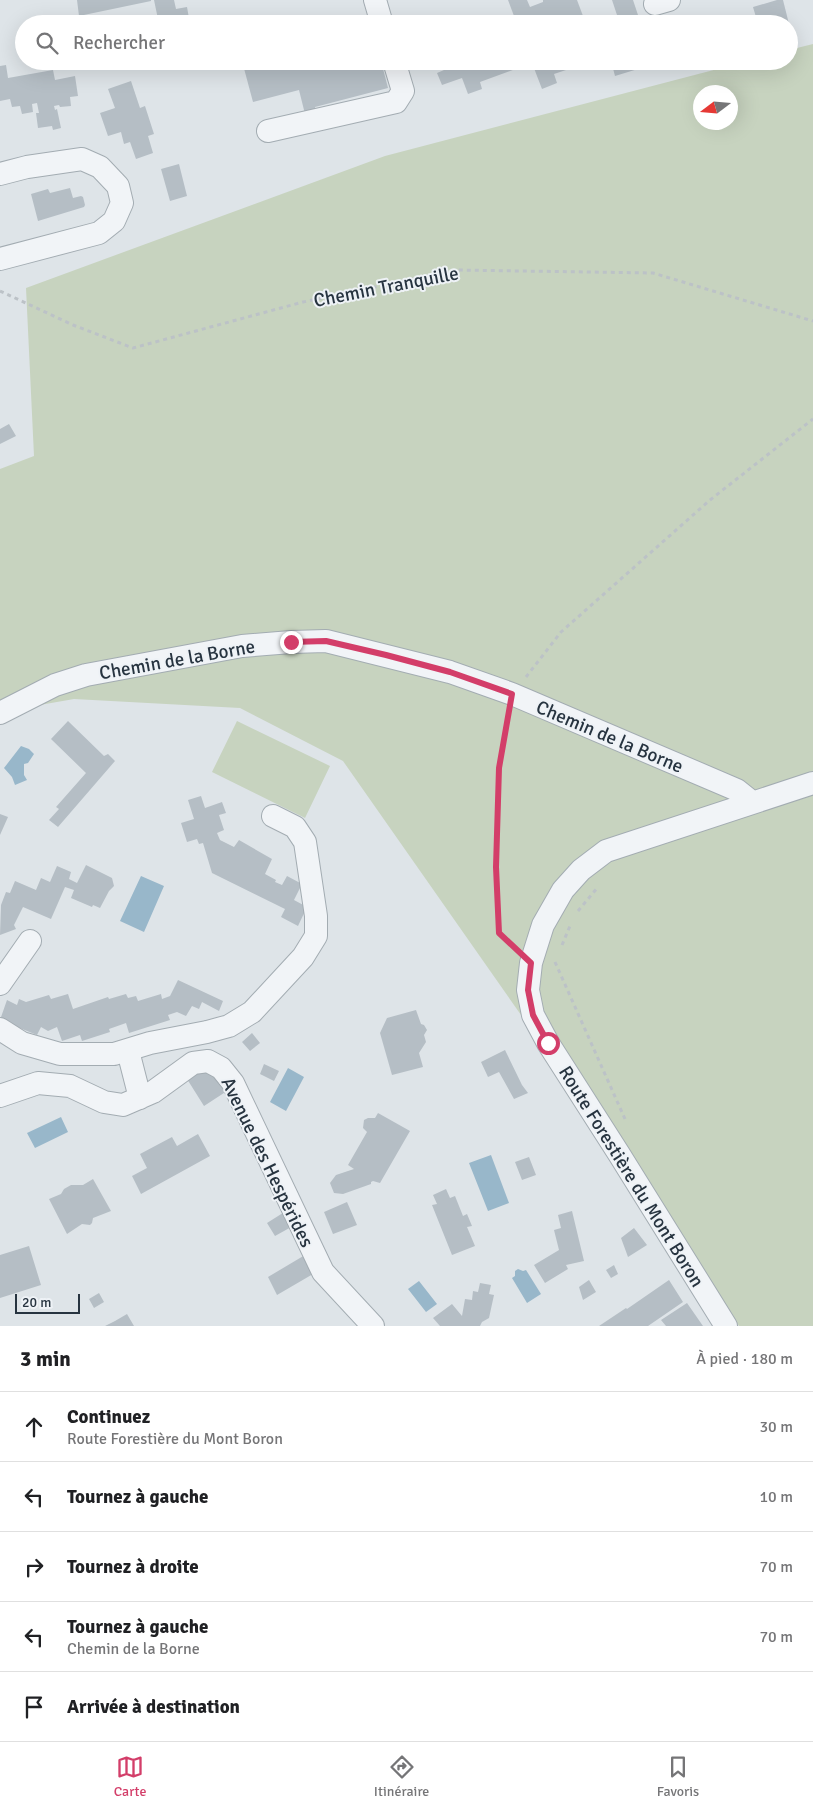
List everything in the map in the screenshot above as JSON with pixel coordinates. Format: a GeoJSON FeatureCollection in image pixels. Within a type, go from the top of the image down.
{"type":"FeatureCollection","features":[{"type":"Feature","properties":{"kind":"street"},"geometry":{"type":"LineString","coordinates":[[375,0],[379,15]]}},
{"type":"Feature","properties":{"kind":"street"},"geometry":{"type":"LineString","coordinates":[[268,131],[396,102],[403,91],[397,70]]}},
{"type":"Feature","properties":{"kind":"street"},"geometry":{"type":"LineString","coordinates":[[0,174],[27,167],[82,159],[100,167],[118,186],[122,203],[114,221],[99,233],[0,259]]}},
{"type":"Feature","properties":{"kind":"street","name":"Chemin de la Borne"},"geometry":{"type":"LineString","coordinates":[[0,713],[55,685],[86,675],[242,646],[326,641],[450,672],[512,694],[737,790],[752,802]]}},
{"type":"Feature","properties":{"kind":"street","name":"Route Forestière du Mont Boron"},"geometry":{"type":"LineString","coordinates":[[726,1326],[548,1043],[533,1015],[528,990],[531,963],[543,925],[563,890],[581,870],[606,851],[813,783]]}},
{"type":"Feature","properties":{"kind":"street"},"geometry":{"type":"LineString","coordinates":[[0,1029],[22,1042],[60,1054],[114,1054],[150,1043],[229,1026],[252,1012],[302,957],[316,936],[316,916],[305,842],[295,827],[273,816]]}},
{"type":"Feature","properties":{"kind":"street"},"geometry":{"type":"LineString","coordinates":[[0,984],[30,942]]}},
{"type":"Feature","properties":{"kind":"street"},"geometry":{"type":"LineString","coordinates":[[128,1051],[140,1098]]}},
{"type":"Feature","properties":{"kind":"street","name":"Avenue des Hespérides"},"geometry":{"type":"LineString","coordinates":[[0,1096],[38,1083],[70,1086],[104,1102],[123,1105],[154,1092],[193,1063],[208,1061],[222,1068],[233,1083],[323,1272],[373,1326]]}},
{"type":"Feature","properties":{"kind":"path","name":"Chemin Tranquille"},"geometry":{"type":"LineString","coordinates":[[0,291],[73,325],[133,348],[302,302],[458,270],[654,274],[813,321]]}},
{"type":"Feature","properties":{"kind":"path"},"geometry":{"type":"LineString","coordinates":[[531,963],[499,933],[496,867],[499,768],[512,694],[561,632],[710,500],[813,419]]}},
{"type":"Feature","properties":{"kind":"path"},"geometry":{"type":"LineString","coordinates":[[575,916],[598,886]]}},
{"type":"Feature","properties":{"kind":"path"},"geometry":{"type":"LineString","coordinates":[[559,952],[571,925]]}},
{"type":"Feature","properties":{"kind":"path"},"geometry":{"type":"LineString","coordinates":[[555,961],[626,1123]]}},
{"type":"Feature","properties":{"kind":"green space"},"geometry":{"type":"Polygon","coordinates":[[[813,44],[813,1326],[739,1326],[343,761],[240,708],[74,699],[0,712],[0,469],[34,456],[26,288],[385,156],[714,70],[798,70],[798,48],[813,44]]]}},
{"type":"Feature","properties":{"kind":"green space"},"geometry":{"type":"Polygon","coordinates":[[[237,721],[330,766],[305,818],[212,772],[237,721]]]}},
{"type":"Feature","properties":{"kind":"water"},"geometry":{"type":"Polygon","coordinates":[[[21,746],[29,749],[34,754],[28,763],[24,764],[24,775],[27,780],[15,785],[12,777],[4,768],[21,746]]]}},
{"type":"Feature","properties":{"kind":"water"},"geometry":{"type":"Polygon","coordinates":[[[141,876],[164,886],[144,932],[120,921],[141,876]]]}},
{"type":"Feature","properties":{"kind":"water"},"geometry":{"type":"Polygon","coordinates":[[[288,1068],[304,1077],[286,1111],[270,1102],[288,1068]]]}},
{"type":"Feature","properties":{"kind":"water"},"geometry":{"type":"Polygon","coordinates":[[[61,1117],[68,1132],[35,1148],[27,1133],[61,1117]]]}},
{"type":"Feature","properties":{"kind":"water"},"geometry":{"type":"Polygon","coordinates":[[[491,1155],[509,1203],[488,1211],[469,1163],[491,1155]]]}},
{"type":"Feature","properties":{"kind":"water"},"geometry":{"type":"Polygon","coordinates":[[[518,1269],[526,1270],[541,1294],[527,1303],[512,1278],[518,1269]]]}},
{"type":"Feature","properties":{"kind":"water"},"geometry":{"type":"Polygon","coordinates":[[[419,1281],[437,1304],[426,1312],[408,1289],[419,1281]]]}},
{"type":"Feature","properties":{"kind":"building"},"geometry":{"type":"Polygon","coordinates":[[[77,0],[151,0],[84,15],[79,15],[77,0]]]}},
{"type":"Feature","properties":{"kind":"building"},"geometry":{"type":"Polygon","coordinates":[[[154,0],[174,0],[176,9],[187,7],[188,15],[157,15],[154,0]]]}},
{"type":"Feature","properties":{"kind":"building"},"geometry":{"type":"Polygon","coordinates":[[[508,0],[527,0],[530,7],[543,2],[543,0],[577,0],[583,15],[514,15],[508,0]]]}},
{"type":"Feature","properties":{"kind":"building"},"geometry":{"type":"Polygon","coordinates":[[[612,0],[633,0],[638,15],[617,15],[612,0]]]}},
{"type":"Feature","properties":{"kind":"building"},"geometry":{"type":"Polygon","coordinates":[[[783,0],[787,15],[755,15],[753,7],[783,0]]]}},
{"type":"Feature","properties":{"kind":"building"},"geometry":{"type":"Polygon","coordinates":[[[6,65],[8,78],[53,70],[55,80],[75,76],[78,96],[70,97],[71,106],[54,106],[55,110],[57,109],[61,128],[53,130],[52,126],[38,128],[36,113],[39,113],[37,103],[32,104],[33,112],[22,114],[20,106],[12,107],[10,99],[0,101],[0,66],[6,65]]]}},
{"type":"Feature","properties":{"kind":"building"},"geometry":{"type":"Polygon","coordinates":[[[244,70],[383,70],[388,88],[315,107],[316,112],[305,114],[299,90],[253,102],[244,70]]]}},
{"type":"Feature","properties":{"kind":"building"},"geometry":{"type":"Polygon","coordinates":[[[444,70],[513,70],[480,82],[482,89],[468,94],[462,78],[442,85],[437,73],[444,70]]]}},
{"type":"Feature","properties":{"kind":"building"},"geometry":{"type":"Polygon","coordinates":[[[535,70],[566,70],[554,74],[557,83],[542,89],[535,70]]]}},
{"type":"Feature","properties":{"kind":"building"},"geometry":{"type":"Polygon","coordinates":[[[613,70],[635,70],[615,76],[613,70]]]}},
{"type":"Feature","properties":{"kind":"building"},"geometry":{"type":"Polygon","coordinates":[[[131,81],[140,108],[145,106],[154,134],[148,136],[153,153],[136,159],[130,142],[124,144],[121,132],[108,136],[100,113],[115,108],[108,89],[131,81]]]}},
{"type":"Feature","properties":{"kind":"building"},"geometry":{"type":"Polygon","coordinates":[[[179,164],[187,196],[170,201],[161,169],[179,164]]]}},
{"type":"Feature","properties":{"kind":"building"},"geometry":{"type":"Polygon","coordinates":[[[70,188],[73,198],[83,197],[84,207],[38,221],[31,194],[48,189],[50,193],[70,188]]]}},
{"type":"Feature","properties":{"kind":"building"},"geometry":{"type":"Polygon","coordinates":[[[9,424],[16,436],[0,444],[0,429],[9,424]]]}},
{"type":"Feature","properties":{"kind":"building"},"geometry":{"type":"Polygon","coordinates":[[[68,721],[104,756],[108,754],[115,761],[58,827],[49,820],[59,809],[56,807],[86,773],[51,739],[68,721]]]}},
{"type":"Feature","properties":{"kind":"building"},"geometry":{"type":"Polygon","coordinates":[[[201,796],[205,808],[222,802],[226,813],[219,815],[224,830],[217,833],[220,840],[234,847],[239,840],[272,859],[265,874],[276,880],[275,882],[282,885],[287,876],[302,884],[294,900],[307,907],[298,926],[281,917],[285,909],[212,873],[203,843],[199,844],[197,839],[187,842],[181,823],[194,819],[188,800],[201,796]]]}},
{"type":"Feature","properties":{"kind":"building"},"geometry":{"type":"Polygon","coordinates":[[[0,814],[8,817],[0,835],[0,814]]]}},
{"type":"Feature","properties":{"kind":"building"},"geometry":{"type":"Polygon","coordinates":[[[86,865],[112,878],[114,886],[109,891],[100,908],[93,905],[92,907],[71,898],[74,890],[65,887],[51,919],[23,907],[14,925],[16,929],[0,935],[1,905],[6,892],[10,893],[15,881],[36,890],[41,878],[50,882],[57,866],[71,872],[69,879],[77,883],[86,865]]]}},
{"type":"Feature","properties":{"kind":"building"},"geometry":{"type":"Polygon","coordinates":[[[178,980],[223,1001],[219,1011],[202,1002],[199,1009],[192,1006],[186,1016],[177,1012],[168,1015],[170,1020],[129,1033],[126,1023],[109,1029],[110,1032],[82,1041],[80,1035],[62,1041],[57,1027],[48,1031],[41,1027],[37,1035],[0,1020],[7,1000],[17,1005],[19,999],[26,1002],[49,995],[51,999],[68,994],[73,1009],[108,997],[109,999],[126,994],[128,998],[136,996],[138,1001],[161,994],[162,999],[170,996],[178,980]]]}},
{"type":"Feature","properties":{"kind":"building"},"geometry":{"type":"Polygon","coordinates":[[[416,1010],[421,1024],[427,1030],[424,1035],[426,1042],[419,1053],[423,1067],[392,1075],[380,1033],[387,1018],[416,1010]]]}},
{"type":"Feature","properties":{"kind":"building"},"geometry":{"type":"Polygon","coordinates":[[[252,1033],[260,1043],[250,1051],[242,1042],[252,1033]]]}},
{"type":"Feature","properties":{"kind":"building"},"geometry":{"type":"Polygon","coordinates":[[[505,1050],[522,1085],[528,1093],[514,1099],[499,1072],[488,1077],[481,1062],[505,1050]]]}},
{"type":"Feature","properties":{"kind":"building"},"geometry":{"type":"Polygon","coordinates":[[[264,1064],[279,1071],[274,1081],[260,1074],[264,1064]]]}},
{"type":"Feature","properties":{"kind":"building"},"geometry":{"type":"Polygon","coordinates":[[[208,1070],[227,1091],[204,1106],[187,1079],[196,1072],[208,1070]]]}},
{"type":"Feature","properties":{"kind":"building"},"geometry":{"type":"Polygon","coordinates":[[[378,1113],[410,1131],[380,1183],[373,1181],[371,1184],[343,1194],[334,1193],[330,1183],[336,1175],[354,1169],[348,1165],[367,1132],[363,1128],[364,1120],[375,1118],[378,1113]]]}},
{"type":"Feature","properties":{"kind":"building"},"geometry":{"type":"Polygon","coordinates":[[[198,1134],[210,1156],[141,1194],[132,1176],[147,1168],[140,1154],[172,1137],[177,1146],[198,1134]]]}},
{"type":"Feature","properties":{"kind":"building"},"geometry":{"type":"Polygon","coordinates":[[[529,1157],[536,1175],[522,1180],[515,1162],[529,1157]]]}},
{"type":"Feature","properties":{"kind":"building"},"geometry":{"type":"Polygon","coordinates":[[[93,1179],[111,1211],[93,1218],[90,1225],[82,1224],[67,1234],[49,1199],[61,1194],[64,1189],[71,1185],[83,1185],[93,1179]]]}},
{"type":"Feature","properties":{"kind":"building"},"geometry":{"type":"Polygon","coordinates":[[[446,1189],[450,1198],[455,1196],[463,1216],[467,1214],[472,1226],[467,1227],[475,1246],[452,1255],[432,1205],[437,1204],[433,1195],[446,1189]]]}},
{"type":"Feature","properties":{"kind":"building"},"geometry":{"type":"Polygon","coordinates":[[[347,1202],[357,1225],[333,1234],[324,1212],[347,1202]]]}},
{"type":"Feature","properties":{"kind":"building"},"geometry":{"type":"Polygon","coordinates":[[[286,1211],[293,1226],[275,1236],[267,1223],[286,1211]]]}},
{"type":"Feature","properties":{"kind":"building"},"geometry":{"type":"Polygon","coordinates":[[[572,1211],[584,1261],[566,1265],[568,1269],[545,1283],[534,1265],[559,1250],[554,1230],[561,1228],[558,1215],[572,1211]]]}},
{"type":"Feature","properties":{"kind":"building"},"geometry":{"type":"Polygon","coordinates":[[[634,1228],[647,1245],[628,1257],[621,1238],[634,1228]]]}},
{"type":"Feature","properties":{"kind":"building"},"geometry":{"type":"Polygon","coordinates":[[[29,1246],[41,1285],[0,1298],[0,1255],[29,1246]]]}},
{"type":"Feature","properties":{"kind":"building"},"geometry":{"type":"Polygon","coordinates":[[[305,1255],[313,1274],[277,1295],[268,1277],[305,1255]]]}},
{"type":"Feature","properties":{"kind":"building"},"geometry":{"type":"Polygon","coordinates":[[[614,1265],[618,1274],[611,1278],[606,1270],[614,1265]]]}},
{"type":"Feature","properties":{"kind":"building"},"geometry":{"type":"Polygon","coordinates":[[[589,1280],[596,1292],[583,1300],[579,1287],[589,1280]]]}},
{"type":"Feature","properties":{"kind":"building"},"geometry":{"type":"Polygon","coordinates":[[[669,1280],[683,1302],[648,1326],[599,1326],[627,1309],[669,1280]]]}},
{"type":"Feature","properties":{"kind":"building"},"geometry":{"type":"Polygon","coordinates":[[[480,1283],[491,1285],[489,1294],[494,1295],[489,1318],[482,1322],[480,1326],[440,1326],[433,1318],[452,1304],[462,1316],[465,1299],[472,1300],[473,1291],[478,1292],[480,1283]]]}},
{"type":"Feature","properties":{"kind":"building"},"geometry":{"type":"Polygon","coordinates":[[[99,1293],[104,1302],[94,1308],[89,1299],[99,1293]]]}},
{"type":"Feature","properties":{"kind":"building"},"geometry":{"type":"Polygon","coordinates":[[[687,1303],[703,1326],[666,1326],[661,1320],[687,1303]]]}},
{"type":"Feature","properties":{"kind":"building"},"geometry":{"type":"Polygon","coordinates":[[[127,1314],[134,1326],[105,1326],[115,1321],[127,1314]]]}},
{"type":"Feature","properties":{"kind":"route"},"geometry":{"type":"LineString","coordinates":[[291,642],[326,641],[386,655],[450,672],[512,694],[499,768],[496,867],[499,933],[531,963],[528,990],[533,1015],[548,1043]]}}]}
